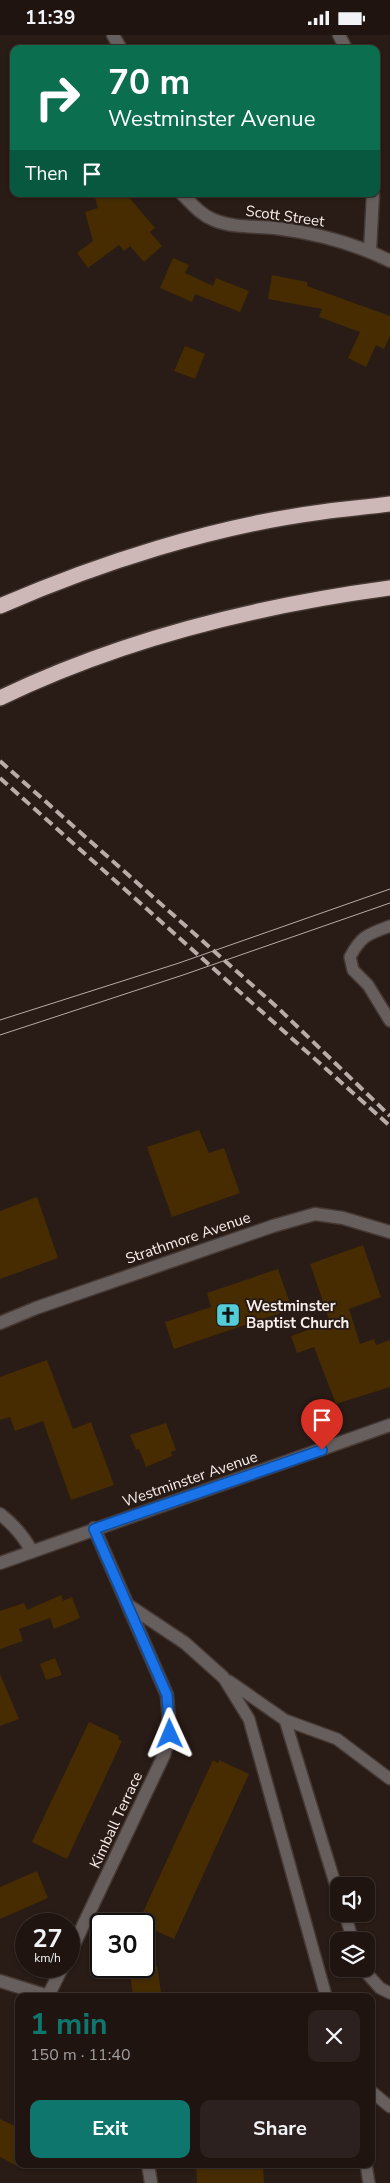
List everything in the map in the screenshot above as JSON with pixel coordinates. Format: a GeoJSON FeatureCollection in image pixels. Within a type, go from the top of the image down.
{"type":"FeatureCollection","features":[{"type":"Feature","properties":{"kind":"highway"},"geometry":{"type":"LineString","coordinates":[[0,606],[150,551],[249,526],[321,512],[390,505]]}},
{"type":"Feature","properties":{"kind":"highway"},"geometry":{"type":"LineString","coordinates":[[0,698],[22,687],[127,646],[236,616],[390,588]]}},
{"type":"Feature","properties":{"kind":"street","name":"Scott Street"},"geometry":{"type":"LineString","coordinates":[[185,197],[197,210],[214,220],[228,225],[277,229],[325,237],[370,251],[390,261]]}},
{"type":"Feature","properties":{"kind":"street"},"geometry":{"type":"LineString","coordinates":[[370,251],[374,197]]}},
{"type":"Feature","properties":{"kind":"street","name":"Strathmore Avenue"},"geometry":{"type":"LineString","coordinates":[[0,1323],[36,1308],[264,1229],[315,1215],[342,1218],[390,1232]]}},
{"type":"Feature","properties":{"kind":"street","name":"Westminster Avenue"},"geometry":{"type":"LineString","coordinates":[[0,1563],[390,1425]]}},
{"type":"Feature","properties":{"kind":"street"},"geometry":{"type":"LineString","coordinates":[[0,1514],[12,1523],[24,1537],[32,1552]]}},
{"type":"Feature","properties":{"kind":"street","name":"Kimball Terrace"},"geometry":{"type":"LineString","coordinates":[[80,1932],[164,1755],[170,1734],[167,1695],[94,1529]]}},
{"type":"Feature","properties":{"kind":"street"},"geometry":{"type":"LineString","coordinates":[[128,1605],[185,1643],[223,1677]]}},
{"type":"Feature","properties":{"kind":"street"},"geometry":{"type":"LineString","coordinates":[[50,1993],[57,1978]]}},
{"type":"Feature","properties":{"kind":"street"},"geometry":{"type":"LineString","coordinates":[[0,1981],[38,1993]]}},
{"type":"Feature","properties":{"kind":"street"},"geometry":{"type":"LineString","coordinates":[[148,2168],[150,2183]]}},
{"type":"Feature","properties":{"kind":"lane"},"geometry":{"type":"LineString","coordinates":[[390,926],[365,935],[357,943],[350,957],[353,970],[368,985],[390,1021]]}},
{"type":"Feature","properties":{"kind":"lane"},"geometry":{"type":"LineString","coordinates":[[223,1677],[285,1720],[337,1739],[390,1779]]}},
{"type":"Feature","properties":{"kind":"lane"},"geometry":{"type":"LineString","coordinates":[[223,1677],[249,1719],[325,1993]]}},
{"type":"Feature","properties":{"kind":"lane"},"geometry":{"type":"LineString","coordinates":[[285,1720],[333,1877]]}},
{"type":"Feature","properties":{"kind":"lane"},"geometry":{"type":"LineString","coordinates":[[370,1977],[380,1989],[390,1993]]}},
{"type":"Feature","properties":{"kind":"lane"},"geometry":{"type":"LineString","coordinates":[[375,2094],[390,2107]]}},
{"type":"Feature","properties":{"kind":"lane"},"geometry":{"type":"LineString","coordinates":[[367,2168],[369,2183]]}},
{"type":"Feature","properties":{"kind":"building"},"geometry":{"type":"Polygon","coordinates":[[[95,197],[129,197],[155,228],[150,232],[162,246],[144,262],[130,246],[124,251],[119,245],[88,268],[77,253],[93,241],[85,212],[98,208],[95,197]]]}},
{"type":"Feature","properties":{"kind":"building"},"geometry":{"type":"Polygon","coordinates":[[[173,258],[189,265],[185,273],[213,286],[216,278],[249,291],[240,312],[195,294],[192,302],[160,288],[173,258]]]}},
{"type":"Feature","properties":{"kind":"building"},"geometry":{"type":"Polygon","coordinates":[[[272,275],[307,282],[307,286],[390,316],[390,336],[384,349],[376,345],[366,367],[348,358],[360,332],[319,317],[322,309],[268,299],[272,275]]]}},
{"type":"Feature","properties":{"kind":"building"},"geometry":{"type":"Polygon","coordinates":[[[185,346],[205,354],[195,379],[174,371],[185,346]]]}},
{"type":"Feature","properties":{"kind":"building"},"geometry":{"type":"Polygon","coordinates":[[[199,1130],[209,1153],[224,1148],[240,1193],[172,1217],[147,1147],[199,1130]]]}},
{"type":"Feature","properties":{"kind":"building"},"geometry":{"type":"Polygon","coordinates":[[[37,1197],[58,1258],[0,1279],[0,1211],[37,1197]]]}},
{"type":"Feature","properties":{"kind":"building"},"geometry":{"type":"Polygon","coordinates":[[[363,1245],[381,1297],[349,1309],[360,1344],[374,1339],[376,1345],[390,1340],[390,1387],[336,1404],[314,1347],[297,1353],[291,1336],[330,1322],[310,1264],[363,1245]]]}},
{"type":"Feature","properties":{"kind":"building","name":"Westminster Baptist Church"},"geometry":{"type":"Polygon","coordinates":[[[278,1269],[292,1309],[174,1349],[165,1322],[211,1307],[207,1293],[278,1269]]]}},
{"type":"Feature","properties":{"kind":"building"},"geometry":{"type":"Polygon","coordinates":[[[47,1360],[73,1429],[91,1422],[114,1485],[71,1500],[43,1421],[15,1431],[10,1417],[0,1420],[0,1377],[47,1360]]]}},
{"type":"Feature","properties":{"kind":"building"},"geometry":{"type":"Polygon","coordinates":[[[166,1423],[176,1450],[171,1452],[172,1456],[146,1467],[139,1449],[136,1450],[130,1435],[166,1423]]]}},
{"type":"Feature","properties":{"kind":"building"},"geometry":{"type":"Polygon","coordinates":[[[61,1595],[63,1601],[72,1597],[80,1618],[54,1629],[50,1618],[19,1629],[23,1641],[0,1649],[0,1611],[24,1603],[27,1610],[61,1595]]]}},
{"type":"Feature","properties":{"kind":"building"},"geometry":{"type":"Polygon","coordinates":[[[55,1658],[62,1675],[46,1680],[40,1664],[55,1658]]]}},
{"type":"Feature","properties":{"kind":"building"},"geometry":{"type":"Polygon","coordinates":[[[0,1674],[19,1719],[0,1726],[0,1674]]]}},
{"type":"Feature","properties":{"kind":"building"},"geometry":{"type":"Polygon","coordinates":[[[89,1722],[119,1736],[118,1739],[122,1741],[67,1859],[32,1842],[89,1722]]]}},
{"type":"Feature","properties":{"kind":"building"},"geometry":{"type":"Polygon","coordinates":[[[213,1760],[218,1763],[219,1760],[249,1774],[174,1939],[155,1931],[155,1913],[143,1913],[213,1760]]]}},
{"type":"Feature","properties":{"kind":"building"},"geometry":{"type":"Polygon","coordinates":[[[37,1871],[48,1898],[0,1919],[0,1887],[37,1871]]]}},
{"type":"Feature","properties":{"kind":"building"},"geometry":{"type":"Polygon","coordinates":[[[155,1966],[157,1966],[161,1992],[133,1993],[131,1978],[155,1978],[155,1966]]]}},
{"type":"Feature","properties":{"kind":"building"},"geometry":{"type":"Polygon","coordinates":[[[0,2119],[15,2126],[15,2165],[0,2157],[0,2119]]]}},
{"type":"Feature","properties":{"kind":"building"},"geometry":{"type":"Polygon","coordinates":[[[196,2168],[263,2168],[264,2183],[197,2183],[196,2168]]]}},
{"type":"Feature","properties":{"kind":"tram line"},"geometry":{"type":"LineString","coordinates":[[0,1020],[179,963],[390,889]]}},
{"type":"Feature","properties":{"kind":"tram line"},"geometry":{"type":"LineString","coordinates":[[0,1035],[183,975],[390,903]]}},
{"type":"Feature","properties":{"kind":"railway"},"geometry":{"type":"LineString","coordinates":[[0,761],[278,1008],[390,1116]]}},
{"type":"Feature","properties":{"kind":"railway"},"geometry":{"type":"LineString","coordinates":[[0,778],[390,1126]]}},
{"type":"Feature","properties":{"kind":"place","name":"Westminster Baptist Church"},"geometry":{"type":"Point","coordinates":[228,1315]}},
{"type":"Feature","properties":{"kind":"route"},"geometry":{"type":"LineString","coordinates":[[170,1734],[170,1712],[167,1695],[94,1529],[322,1450]]}}]}
